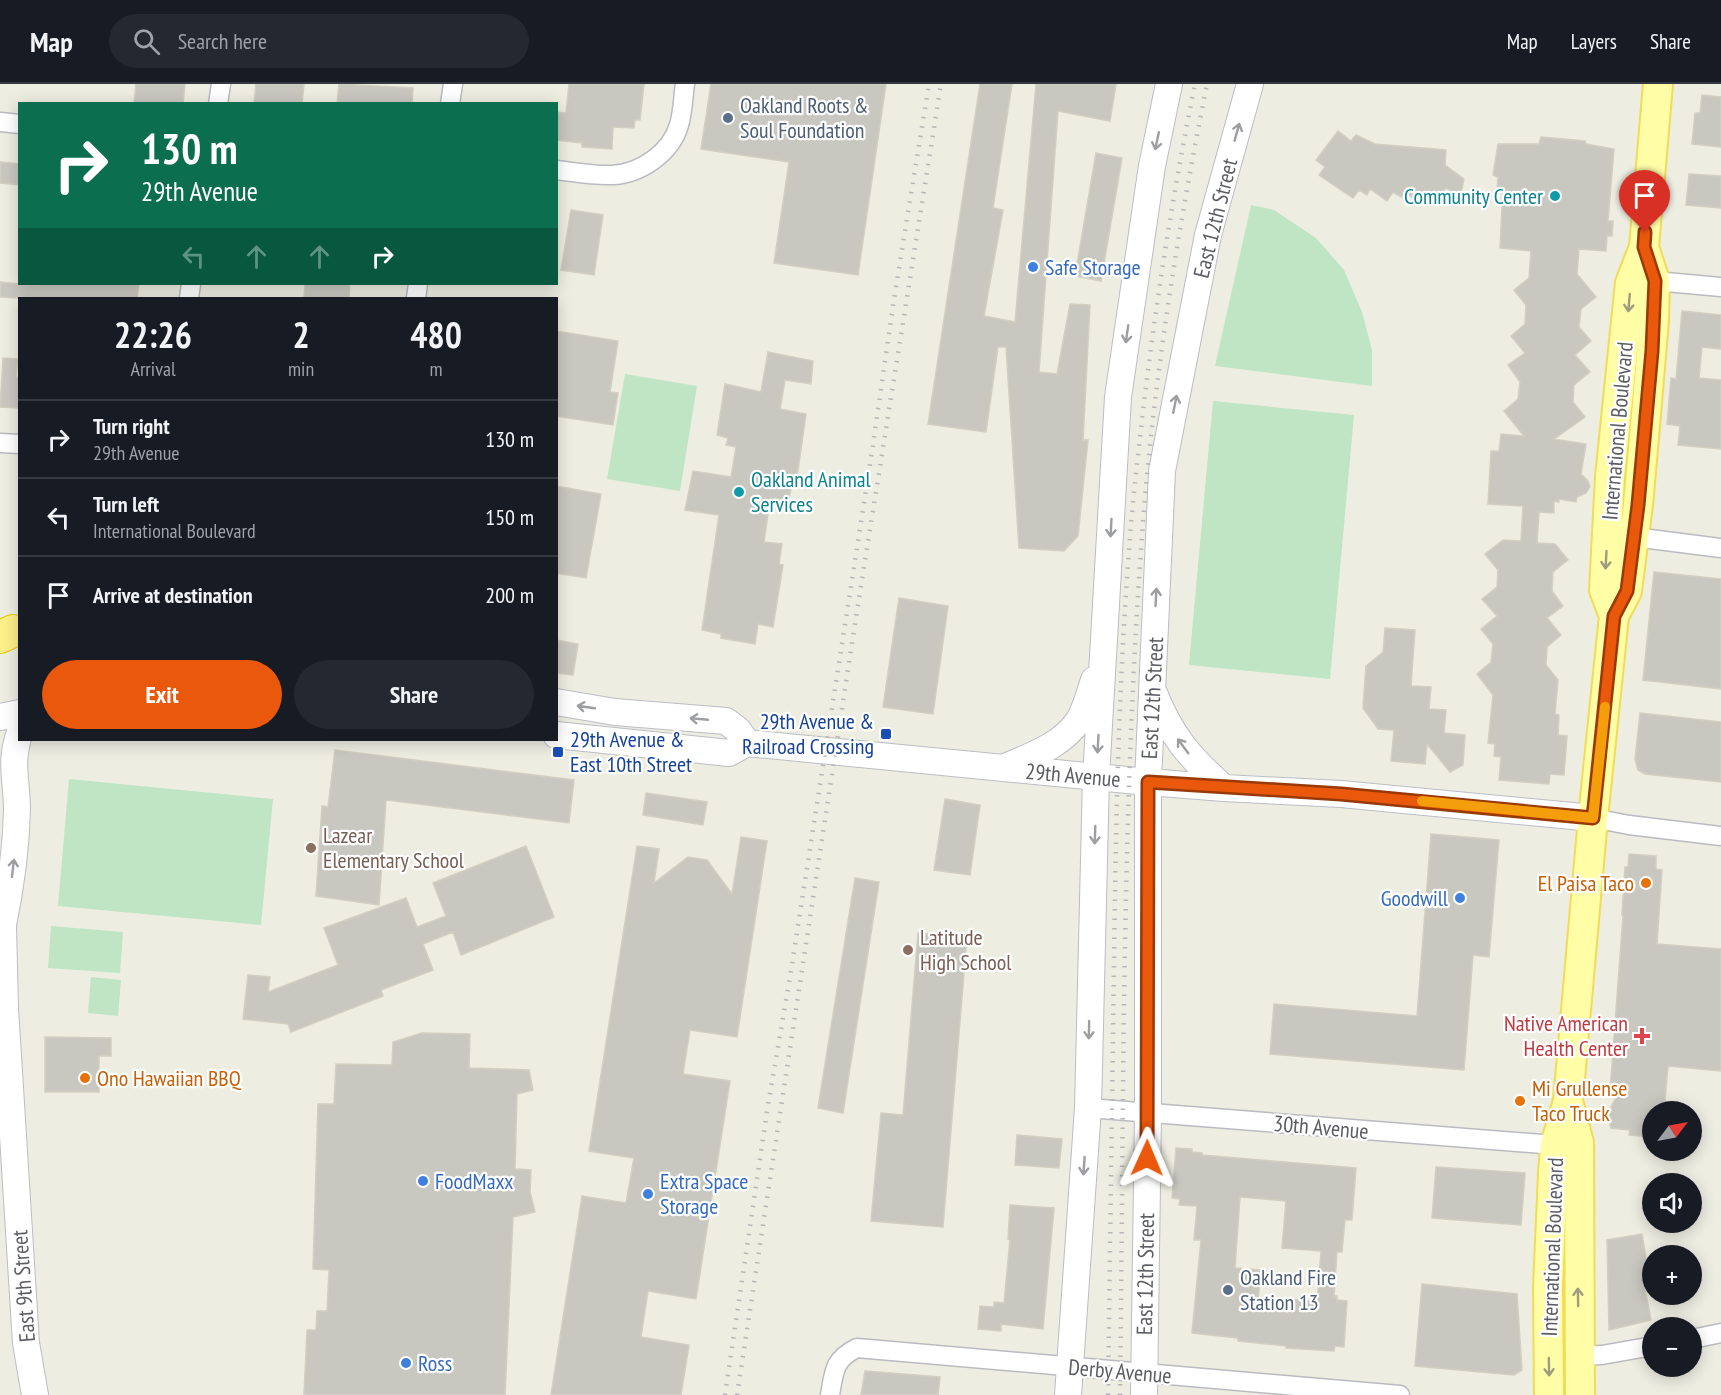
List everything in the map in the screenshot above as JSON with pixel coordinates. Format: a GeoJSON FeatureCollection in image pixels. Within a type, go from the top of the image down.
{"type":"FeatureCollection","features":[{"type":"Feature","properties":{"kind":"main road"},"geometry":{"type":"LineString","coordinates":[[1068,1395],[1088,1108],[1096,777],[1118,397],[1152,166],[1169,84]]}},
{"type":"Feature","properties":{"kind":"main road","name":"East 12th Street"},"geometry":{"type":"LineString","coordinates":[[1144,1384],[1148,1113],[1148,782],[1162,471],[1208,236],[1250,84]]}},
{"type":"Feature","properties":{"kind":"main road","name":"International Boulevard"},"geometry":{"type":"LineString","coordinates":[[1614,616],[1604,590],[1610,477],[1630,283],[1644,247],[1658,84]]}},
{"type":"Feature","properties":{"kind":"main road","name":"International Boulevard"},"geometry":{"type":"LineString","coordinates":[[1549,1395],[1548,1287],[1555,1145],[1568,1101],[1593,818],[1614,616],[1627,591],[1654,320],[1655,281],[1644,247]]}},
{"type":"Feature","properties":{"kind":"main road"},"geometry":{"type":"LineString","coordinates":[[1002,768],[1050,747],[1066,736],[1079,719],[1103,657]]}},
{"type":"Feature","properties":{"kind":"main road"},"geometry":{"type":"LineString","coordinates":[[1152,688],[1165,720],[1184,749],[1224,788]]}},
{"type":"Feature","properties":{"kind":"main road"},"geometry":{"type":"LineString","coordinates":[[558,702],[615,712],[726,721],[738,730],[747,743]]}},
{"type":"Feature","properties":{"kind":"main road"},"geometry":{"type":"LineString","coordinates":[[0,717],[18,713]]}},
{"type":"Feature","properties":{"kind":"main road","name":"29th Avenue"},"geometry":{"type":"LineString","coordinates":[[558,735],[729,753],[747,743],[1148,782],[1341,794],[1593,818]]}},
{"type":"Feature","properties":{"kind":"main road","name":"East 9th Street"},"geometry":{"type":"LineString","coordinates":[[18,739],[13,755],[17,809],[14,868],[2,915],[5,1008],[26,1344],[35,1395]]}},
{"type":"Feature","properties":{"kind":"main road","name":"International Boulevard"},"geometry":{"type":"LineString","coordinates":[[1568,1101],[1579,1143],[1580,1395]]}},
{"type":"Feature","properties":{"kind":"street"},"geometry":{"type":"LineString","coordinates":[[218,102],[221,84]]}},
{"type":"Feature","properties":{"kind":"street"},"geometry":{"type":"LineString","coordinates":[[450,102],[453,84]]}},
{"type":"Feature","properties":{"kind":"street"},"geometry":{"type":"LineString","coordinates":[[558,170],[613,175],[630,171],[655,159],[666,149],[679,126],[685,84]]}},
{"type":"Feature","properties":{"kind":"street"},"geometry":{"type":"LineString","coordinates":[[0,122],[18,124]]}},
{"type":"Feature","properties":{"kind":"street"},"geometry":{"type":"LineString","coordinates":[[1655,281],[1721,287]]}},
{"type":"Feature","properties":{"kind":"street"},"geometry":{"type":"LineString","coordinates":[[0,443],[18,444]]}},
{"type":"Feature","properties":{"kind":"street"},"geometry":{"type":"LineString","coordinates":[[1634,537],[1721,548]]}},
{"type":"Feature","properties":{"kind":"street","name":"29th Avenue"},"geometry":{"type":"LineString","coordinates":[[1593,818],[1629,825],[1721,836]]}},
{"type":"Feature","properties":{"kind":"street","name":"30th Avenue"},"geometry":{"type":"LineString","coordinates":[[1088,1108],[1555,1145]]}},
{"type":"Feature","properties":{"kind":"street"},"geometry":{"type":"LineString","coordinates":[[1702,1337],[1721,1333]]}},
{"type":"Feature","properties":{"kind":"street","name":"Derby Avenue"},"geometry":{"type":"LineString","coordinates":[[830,1395],[833,1376],[842,1355],[857,1348],[1071,1366],[1144,1384],[1400,1395]]}},
{"type":"Feature","properties":{"kind":"street"},"geometry":{"type":"LineString","coordinates":[[1579,1356],[1602,1355],[1642,1348]]}},
{"type":"Feature","properties":{"kind":"green space"},"geometry":{"type":"Polygon","coordinates":[[[1251,205],[1274,210],[1316,238],[1344,270],[1362,312],[1372,350],[1372,386],[1215,366],[1251,205]]]}},
{"type":"Feature","properties":{"kind":"green space"},"geometry":{"type":"Polygon","coordinates":[[[625,374],[697,386],[680,491],[607,479],[625,374]]]}},
{"type":"Feature","properties":{"kind":"green space"},"geometry":{"type":"Polygon","coordinates":[[[1213,401],[1354,415],[1330,679],[1189,665],[1213,401]]]}},
{"type":"Feature","properties":{"kind":"green space"},"geometry":{"type":"Polygon","coordinates":[[[69,779],[273,799],[261,925],[58,906],[69,779]]]}},
{"type":"Feature","properties":{"kind":"green space"},"geometry":{"type":"Polygon","coordinates":[[[51,926],[123,932],[120,973],[48,968],[51,926]]]}},
{"type":"Feature","properties":{"kind":"green space"},"geometry":{"type":"Polygon","coordinates":[[[91,977],[121,980],[118,1016],[88,1013],[91,977]]]}},
{"type":"Feature","properties":{"kind":"building"},"geometry":{"type":"Polygon","coordinates":[[[136,84],[185,84],[183,102],[134,102],[136,84]]]}},
{"type":"Feature","properties":{"kind":"building"},"geometry":{"type":"Polygon","coordinates":[[[256,84],[304,84],[302,102],[254,102],[256,84]]]}},
{"type":"Feature","properties":{"kind":"building"},"geometry":{"type":"Polygon","coordinates":[[[339,84],[413,88],[412,102],[337,102],[339,84]]]}},
{"type":"Feature","properties":{"kind":"building"},"geometry":{"type":"Polygon","coordinates":[[[569,84],[644,84],[640,120],[635,120],[634,128],[613,127],[612,149],[582,147],[582,143],[558,140],[558,112],[566,113],[569,84]]]}},
{"type":"Feature","properties":{"kind":"building"},"geometry":{"type":"Polygon","coordinates":[[[711,84],[886,84],[858,275],[774,263],[789,162],[701,149],[711,84]]]}},
{"type":"Feature","properties":{"kind":"building"},"geometry":{"type":"Polygon","coordinates":[[[980,84],[1012,84],[993,208],[1003,210],[984,316],[1015,322],[1036,84],[1116,84],[1110,121],[1058,111],[1039,372],[1057,374],[1070,304],[1090,305],[1083,440],[1088,440],[1078,536],[1064,551],[1019,548],[1006,347],[998,347],[986,432],[928,424],[980,84]]]}},
{"type":"Feature","properties":{"kind":"building"},"geometry":{"type":"Polygon","coordinates":[[[1702,95],[1721,97],[1721,147],[1692,144],[1695,113],[1700,113],[1702,95]]]}},
{"type":"Feature","properties":{"kind":"building"},"geometry":{"type":"Polygon","coordinates":[[[1338,131],[1351,141],[1356,135],[1375,144],[1446,150],[1445,165],[1464,179],[1460,198],[1446,188],[1437,201],[1428,195],[1422,204],[1406,193],[1403,198],[1393,192],[1387,201],[1370,189],[1367,195],[1359,190],[1353,198],[1319,175],[1325,167],[1316,160],[1338,131]]]}},
{"type":"Feature","properties":{"kind":"building"},"geometry":{"type":"Polygon","coordinates":[[[1541,137],[1585,141],[1586,144],[1614,149],[1608,221],[1613,221],[1612,236],[1607,236],[1606,251],[1579,249],[1577,274],[1596,297],[1581,309],[1579,327],[1591,341],[1575,355],[1590,372],[1574,385],[1573,402],[1585,417],[1554,439],[1586,444],[1581,474],[1590,487],[1586,493],[1577,497],[1576,502],[1559,499],[1559,502],[1554,501],[1554,513],[1539,512],[1537,543],[1555,544],[1568,560],[1553,572],[1552,591],[1563,606],[1547,618],[1561,635],[1547,647],[1546,665],[1558,680],[1555,714],[1559,715],[1558,735],[1567,736],[1564,775],[1550,774],[1549,784],[1499,780],[1501,757],[1494,756],[1495,744],[1488,743],[1493,695],[1477,674],[1491,662],[1493,644],[1481,629],[1497,616],[1482,599],[1497,587],[1498,570],[1485,554],[1503,540],[1521,541],[1523,506],[1488,504],[1491,451],[1499,451],[1501,434],[1524,436],[1504,411],[1518,399],[1520,382],[1508,365],[1525,353],[1511,336],[1525,324],[1526,305],[1514,290],[1529,278],[1531,251],[1500,248],[1503,189],[1497,188],[1498,177],[1493,175],[1498,144],[1539,144],[1541,137]]]}},
{"type":"Feature","properties":{"kind":"building"},"geometry":{"type":"Polygon","coordinates":[[[1096,153],[1122,158],[1101,281],[1075,276],[1096,153]]]}},
{"type":"Feature","properties":{"kind":"building"},"geometry":{"type":"Polygon","coordinates":[[[0,162],[18,164],[18,185],[0,183],[0,162]]]}},
{"type":"Feature","properties":{"kind":"building"},"geometry":{"type":"Polygon","coordinates":[[[1689,174],[1721,176],[1721,208],[1686,205],[1689,174]]]}},
{"type":"Feature","properties":{"kind":"building"},"geometry":{"type":"Polygon","coordinates":[[[571,210],[603,215],[594,275],[561,270],[571,210]]]}},
{"type":"Feature","properties":{"kind":"building"},"geometry":{"type":"Polygon","coordinates":[[[0,282],[39,286],[139,285],[137,297],[0,297],[0,282]]]}},
{"type":"Feature","properties":{"kind":"building"},"geometry":{"type":"Polygon","coordinates":[[[305,285],[350,285],[349,297],[304,297],[305,285]]]}},
{"type":"Feature","properties":{"kind":"building"},"geometry":{"type":"Polygon","coordinates":[[[1682,311],[1721,315],[1721,349],[1702,347],[1699,378],[1721,380],[1721,449],[1678,445],[1680,426],[1667,424],[1671,378],[1676,379],[1682,311]]]}},
{"type":"Feature","properties":{"kind":"building"},"geometry":{"type":"Polygon","coordinates":[[[558,331],[618,341],[610,392],[618,393],[613,425],[558,416],[558,331]]]}},
{"type":"Feature","properties":{"kind":"building","name":"Oakland Animal Services"},"geometry":{"type":"Polygon","coordinates":[[[768,352],[813,361],[811,384],[785,380],[780,409],[806,414],[796,484],[792,483],[788,503],[770,500],[764,542],[782,544],[779,564],[783,565],[773,627],[758,624],[755,644],[721,638],[721,634],[702,630],[719,515],[685,510],[693,471],[731,477],[736,447],[726,445],[728,438],[717,435],[725,384],[761,392],[768,352]]]}},
{"type":"Feature","properties":{"kind":"building"},"geometry":{"type":"Polygon","coordinates":[[[3,358],[18,359],[16,377],[18,377],[18,408],[0,407],[3,358]]]}},
{"type":"Feature","properties":{"kind":"building"},"geometry":{"type":"Polygon","coordinates":[[[558,486],[601,494],[586,578],[558,573],[558,486]]]}},
{"type":"Feature","properties":{"kind":"building"},"geometry":{"type":"Polygon","coordinates":[[[1654,572],[1721,579],[1721,689],[1643,680],[1654,572]]]}},
{"type":"Feature","properties":{"kind":"building"},"geometry":{"type":"Polygon","coordinates":[[[899,598],[948,606],[933,714],[883,707],[899,598]]]}},
{"type":"Feature","properties":{"kind":"building"},"geometry":{"type":"Polygon","coordinates":[[[1385,628],[1415,630],[1411,686],[1431,687],[1429,709],[1446,710],[1444,733],[1465,735],[1463,765],[1450,772],[1427,744],[1425,764],[1391,761],[1394,730],[1378,729],[1363,708],[1366,666],[1383,652],[1385,628]]]}},
{"type":"Feature","properties":{"kind":"building"},"geometry":{"type":"Polygon","coordinates":[[[558,640],[578,644],[573,675],[558,673],[558,640]]]}},
{"type":"Feature","properties":{"kind":"building"},"geometry":{"type":"Polygon","coordinates":[[[1640,713],[1721,722],[1721,782],[1645,774],[1638,770],[1635,759],[1640,713]]]}},
{"type":"Feature","properties":{"kind":"building"},"geometry":{"type":"Polygon","coordinates":[[[335,750],[574,780],[569,823],[386,800],[379,905],[316,896],[322,806],[328,807],[335,750]]]}},
{"type":"Feature","properties":{"kind":"building"},"geometry":{"type":"Polygon","coordinates":[[[646,793],[707,802],[703,825],[643,815],[646,793]]]}},
{"type":"Feature","properties":{"kind":"building"},"geometry":{"type":"Polygon","coordinates":[[[945,799],[980,805],[970,875],[934,870],[945,799]]]}},
{"type":"Feature","properties":{"kind":"building","name":"Goodwill"},"geometry":{"type":"Polygon","coordinates":[[[1431,834],[1499,840],[1489,957],[1473,955],[1464,1070],[1270,1054],[1274,1004],[1417,1016],[1431,834]]]}},
{"type":"Feature","properties":{"kind":"building"},"geometry":{"type":"Polygon","coordinates":[[[741,837],[767,841],[737,1037],[690,1030],[683,1074],[730,1081],[696,1299],[648,1291],[641,1337],[689,1345],[681,1395],[551,1395],[582,1196],[626,1203],[634,1158],[589,1151],[637,846],[659,849],[654,883],[688,857],[707,860],[732,894],[741,837]]]}},
{"type":"Feature","properties":{"kind":"building"},"geometry":{"type":"Polygon","coordinates":[[[526,846],[554,917],[461,955],[453,932],[423,944],[433,970],[381,990],[383,996],[291,1032],[288,1024],[243,1019],[248,975],[270,977],[268,992],[338,965],[324,928],[406,898],[417,927],[446,916],[433,883],[526,846]]]}},
{"type":"Feature","properties":{"kind":"building"},"geometry":{"type":"Polygon","coordinates":[[[1629,854],[1656,856],[1656,869],[1662,870],[1657,944],[1721,949],[1721,1071],[1668,1066],[1665,1101],[1642,1101],[1642,1136],[1629,1135],[1630,1130],[1611,1128],[1607,1114],[1619,1092],[1610,1091],[1625,867],[1628,867],[1629,854]]]}},
{"type":"Feature","properties":{"kind":"building"},"geometry":{"type":"Polygon","coordinates":[[[855,878],[879,882],[843,1113],[818,1108],[855,878]]]}},
{"type":"Feature","properties":{"kind":"building"},"geometry":{"type":"Polygon","coordinates":[[[918,933],[967,937],[943,1227],[871,1221],[881,1113],[903,1115],[918,933]]]}},
{"type":"Feature","properties":{"kind":"building","name":"FoodMaxx"},"geometry":{"type":"Polygon","coordinates":[[[422,1033],[470,1034],[469,1068],[529,1070],[533,1090],[517,1094],[515,1169],[531,1170],[530,1192],[535,1212],[513,1217],[505,1395],[304,1395],[307,1330],[316,1330],[317,1311],[327,1311],[329,1270],[313,1269],[318,1104],[334,1104],[336,1064],[392,1065],[393,1042],[422,1033]]]}},
{"type":"Feature","properties":{"kind":"building"},"geometry":{"type":"Polygon","coordinates":[[[45,1037],[111,1038],[111,1056],[99,1056],[99,1092],[45,1092],[45,1037]]]}},
{"type":"Feature","properties":{"kind":"building"},"geometry":{"type":"Polygon","coordinates":[[[1017,1135],[1062,1139],[1059,1168],[1015,1165],[1017,1135]]]}},
{"type":"Feature","properties":{"kind":"building"},"geometry":{"type":"Polygon","coordinates":[[[1176,1148],[1192,1149],[1192,1152],[1202,1153],[1202,1155],[1356,1168],[1352,1220],[1345,1220],[1342,1252],[1337,1252],[1334,1296],[1337,1296],[1337,1300],[1347,1301],[1344,1347],[1335,1346],[1334,1351],[1286,1348],[1286,1346],[1238,1341],[1238,1338],[1192,1333],[1201,1240],[1194,1240],[1197,1206],[1179,1205],[1180,1199],[1172,1198],[1176,1148]],[[1240,1197],[1235,1268],[1261,1270],[1257,1310],[1289,1313],[1290,1299],[1317,1302],[1321,1251],[1282,1248],[1286,1201],[1240,1197]]]}},
{"type":"Feature","properties":{"kind":"building"},"geometry":{"type":"Polygon","coordinates":[[[1436,1167],[1525,1173],[1521,1225],[1432,1218],[1436,1167]]]}},
{"type":"Feature","properties":{"kind":"building"},"geometry":{"type":"Polygon","coordinates":[[[1010,1205],[1054,1208],[1043,1329],[1001,1324],[1001,1331],[978,1329],[980,1306],[994,1307],[994,1302],[1004,1303],[1010,1240],[1008,1239],[1010,1205]]]}},
{"type":"Feature","properties":{"kind":"building"},"geometry":{"type":"Polygon","coordinates":[[[1642,1234],[1642,1305],[1648,1305],[1650,1317],[1642,1317],[1642,1322],[1609,1330],[1607,1240],[1642,1234]]]}},
{"type":"Feature","properties":{"kind":"building"},"geometry":{"type":"Polygon","coordinates":[[[1422,1284],[1517,1294],[1522,1370],[1514,1375],[1415,1366],[1422,1284]]]}},
{"type":"Feature","properties":{"kind":"building"},"geometry":{"type":"Polygon","coordinates":[[[865,1371],[940,1377],[938,1395],[861,1395],[865,1371]]]}},
{"type":"Feature","properties":{"kind":"railway"},"geometry":{"type":"LineString","coordinates":[[725,1395],[768,1105],[929,84]]}},
{"type":"Feature","properties":{"kind":"railway"},"geometry":{"type":"LineString","coordinates":[[737,1395],[854,630],[941,84]]}},
{"type":"Feature","properties":{"kind":"railway"},"geometry":{"type":"LineString","coordinates":[[1108,1395],[1116,849],[1124,618],[1133,503],[1151,345],[1175,188],[1195,84]]}},
{"type":"Feature","properties":{"kind":"railway"},"geometry":{"type":"LineString","coordinates":[[1120,1395],[1127,841],[1144,509],[1162,349],[1178,242],[1207,84]]}},
{"type":"Feature","properties":{"kind":"slow traffic"},"geometry":{"type":"LineString","coordinates":[[1422,801],[1593,818],[1605,707]]}},
{"type":"Feature","properties":{"kind":"place","name":"Oakland Roots & Soul Foundation"},"geometry":{"type":"Point","coordinates":[728,118]}},
{"type":"Feature","properties":{"kind":"place","name":"Community Center"},"geometry":{"type":"Point","coordinates":[1555,196]}},
{"type":"Feature","properties":{"kind":"place","name":"Safe Storage"},"geometry":{"type":"Point","coordinates":[1033,267]}},
{"type":"Feature","properties":{"kind":"place","name":"Oakland Animal Services"},"geometry":{"type":"Point","coordinates":[739,492]}},
{"type":"Feature","properties":{"kind":"place","name":"29th Avenue & Railroad Crossing"},"geometry":{"type":"Point","coordinates":[886,734]}},
{"type":"Feature","properties":{"kind":"place","name":"29th Avenue & East 10th Street"},"geometry":{"type":"Point","coordinates":[558,752]}},
{"type":"Feature","properties":{"kind":"place","name":"Lazear Elementary School"},"geometry":{"type":"Point","coordinates":[311,848]}},
{"type":"Feature","properties":{"kind":"place","name":"El Paisa Taco"},"geometry":{"type":"Point","coordinates":[1646,883]}},
{"type":"Feature","properties":{"kind":"place","name":"Goodwill"},"geometry":{"type":"Point","coordinates":[1460,898]}},
{"type":"Feature","properties":{"kind":"place","name":"Latitude High School"},"geometry":{"type":"Point","coordinates":[908,950]}},
{"type":"Feature","properties":{"kind":"place","name":"Native American Health Center"},"geometry":{"type":"Point","coordinates":[1642,1036]}},
{"type":"Feature","properties":{"kind":"place","name":"Ono Hawaiian BBQ"},"geometry":{"type":"Point","coordinates":[85,1078]}},
{"type":"Feature","properties":{"kind":"place","name":"Mi Grullense Taco Truck"},"geometry":{"type":"Point","coordinates":[1520,1101]}},
{"type":"Feature","properties":{"kind":"place","name":"FoodMaxx"},"geometry":{"type":"Point","coordinates":[423,1181]}},
{"type":"Feature","properties":{"kind":"place","name":"Extra Space Storage"},"geometry":{"type":"Point","coordinates":[648,1194]}},
{"type":"Feature","properties":{"kind":"place","name":"Oakland Fire Station 13"},"geometry":{"type":"Point","coordinates":[1228,1290]}},
{"type":"Feature","properties":{"kind":"place","name":"Ross"},"geometry":{"type":"Point","coordinates":[406,1363]}},
{"type":"Feature","properties":{"kind":"route"},"geometry":{"type":"LineString","coordinates":[[1147,1158],[1148,782],[1341,794],[1593,818],[1614,616],[1627,591],[1646,426],[1655,281],[1644,247],[1645,232]]}}]}
